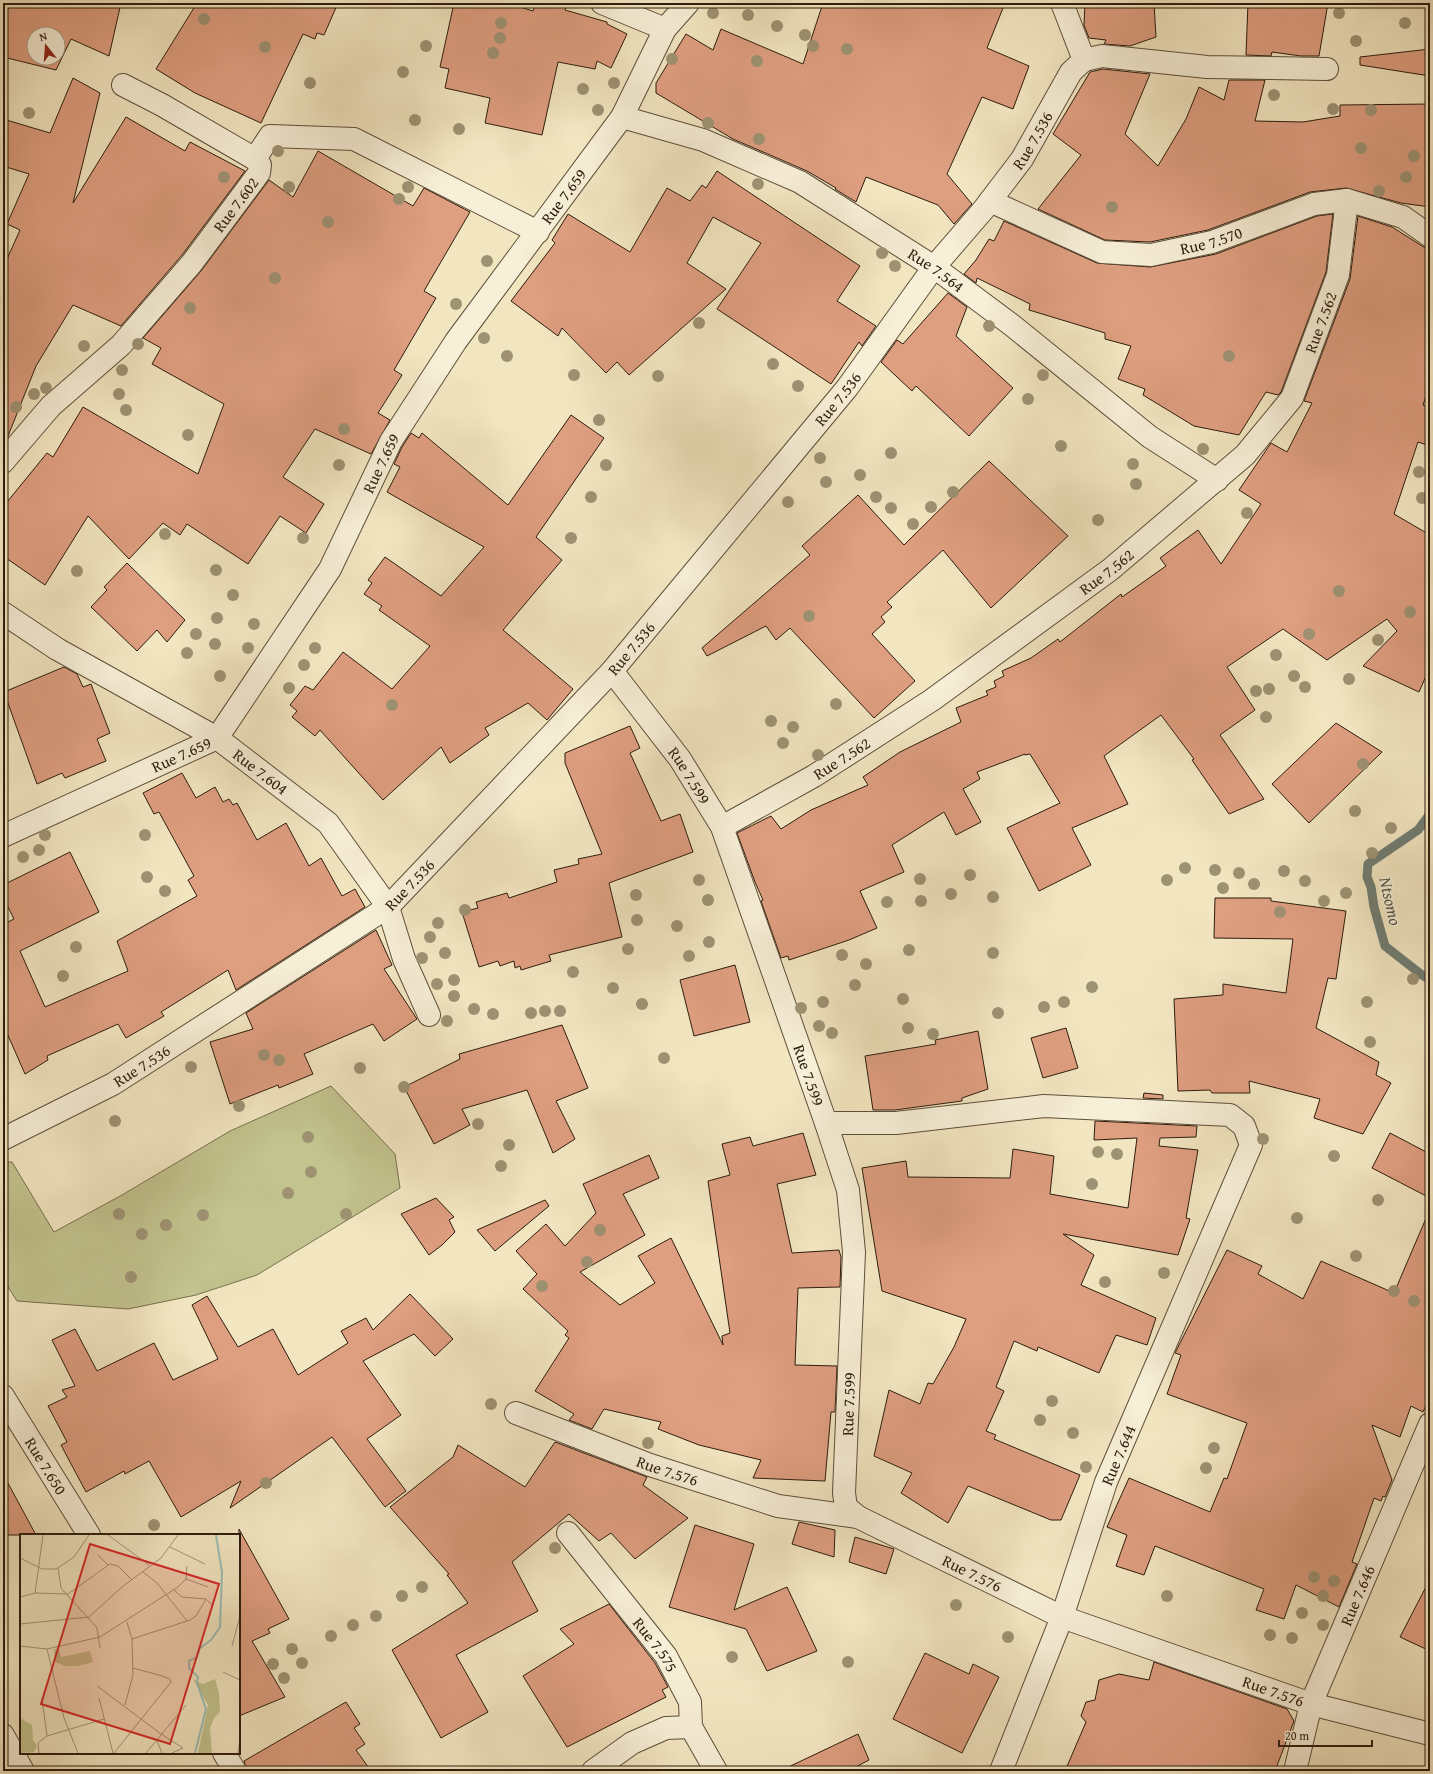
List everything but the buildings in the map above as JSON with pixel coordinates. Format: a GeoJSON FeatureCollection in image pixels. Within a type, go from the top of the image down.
{"type":"FeatureCollection","features":[{"type":"Feature","properties":{"kind":"street"},"geometry":{"type":"LineString","coordinates":[[602,3],[665,29]]}},
{"type":"Feature","properties":{"kind":"street","name":"Rue 7.659"},"geometry":{"type":"LineString","coordinates":[[3,836],[218,738],[330,569],[391,441],[456,341],[622,117],[665,29],[688,3]]}},
{"type":"Feature","properties":{"kind":"street"},"geometry":{"type":"LineString","coordinates":[[1062,3],[1084,60],[1102,56],[1207,68],[1326,69]]}},
{"type":"Feature","properties":{"kind":"street","name":"Rue 7.536"},"geometry":{"type":"LineString","coordinates":[[3,1139],[113,1084],[388,907],[612,671],[848,388],[934,267],[990,201],[1022,159],[1071,72],[1084,60]]}},
{"type":"Feature","properties":{"kind":"street"},"geometry":{"type":"LineString","coordinates":[[123,85],[162,105],[255,159]]}},
{"type":"Feature","properties":{"kind":"street","name":"Rue 7.564"},"geometry":{"type":"LineString","coordinates":[[622,117],[703,140],[800,182],[934,267],[1013,326],[1150,437],[1217,480]]}},
{"type":"Feature","properties":{"kind":"street","name":"Rue 7.602"},"geometry":{"type":"LineString","coordinates":[[3,462],[51,406],[121,345],[192,263],[259,173],[260,164],[255,159],[270,136],[354,139],[538,232]]}},
{"type":"Feature","properties":{"kind":"street","name":"Rue 7.570"},"geometry":{"type":"LineString","coordinates":[[990,201],[1102,252],[1151,255],[1212,242],[1314,204],[1347,200],[1403,217],[1430,236]]}},
{"type":"Feature","properties":{"kind":"street","name":"Rue 7.562"},"geometry":{"type":"LineString","coordinates":[[722,827],[814,776],[932,700],[1111,569],[1245,455],[1292,398],[1338,276],[1347,200]]}},
{"type":"Feature","properties":{"kind":"street","name":"Rue 7.604"},"geometry":{"type":"LineString","coordinates":[[3,613],[57,649],[218,738],[328,823],[388,907],[404,959],[429,1015]]}},
{"type":"Feature","properties":{"kind":"street","name":"Rue 7.599"},"geometry":{"type":"LineString","coordinates":[[612,671],[680,759],[722,827],[848,1190],[854,1252],[844,1493],[846,1507],[858,1517]]}},
{"type":"Feature","properties":{"kind":"street","name":"Rue 7.644"},"geometry":{"type":"LineString","coordinates":[[826,1123],[896,1123],[1044,1106],[1110,1108],[1230,1115],[1244,1126],[1251,1145],[1106,1482],[1062,1617],[1000,1771]]}},
{"type":"Feature","properties":{"kind":"street","name":"Rue 7.650"},"geometry":{"type":"LineString","coordinates":[[3,1396],[88,1534]]}},
{"type":"Feature","properties":{"kind":"street","name":"Rue 7.576"},"geometry":{"type":"LineString","coordinates":[[516,1413],[650,1465],[778,1506],[858,1517],[1062,1617],[1311,1704],[1430,1734]]}},
{"type":"Feature","properties":{"kind":"street","name":"Rue 7.646"},"geometry":{"type":"LineString","coordinates":[[1295,1771],[1311,1704],[1430,1424]]}},
{"type":"Feature","properties":{"kind":"street","name":"Rue 7.575"},"geometry":{"type":"LineString","coordinates":[[568,1533],[666,1656],[690,1702],[691,1727],[716,1771]]}},
{"type":"Feature","properties":{"kind":"street"},"geometry":{"type":"LineString","coordinates":[[593,1771],[632,1743],[666,1728],[691,1727]]}},
{"type":"Feature","properties":{"kind":"street"},"geometry":{"type":"LineString","coordinates":[[3,1736],[23,1771]]}},
{"type":"Feature","properties":{"kind":"street"},"geometry":{"type":"LineString","coordinates":[[225,1754],[235,1771]]}},
{"type":"Feature","properties":{"kind":"green space"},"geometry":{"type":"Polygon","coordinates":[[[331,1086],[395,1154],[400,1188],[257,1275],[196,1295],[128,1309],[17,1301],[3,1279],[3,1162],[12,1162],[54,1232],[122,1195],[230,1131],[331,1086]]]}},
{"type":"Feature","properties":{"kind":"waterway","name":"Ntsomo"},"geometry":{"type":"LineString","coordinates":[[1430,814],[1418,830],[1368,864],[1367,877],[1371,887],[1374,907],[1385,946],[1430,980]]}}]}
